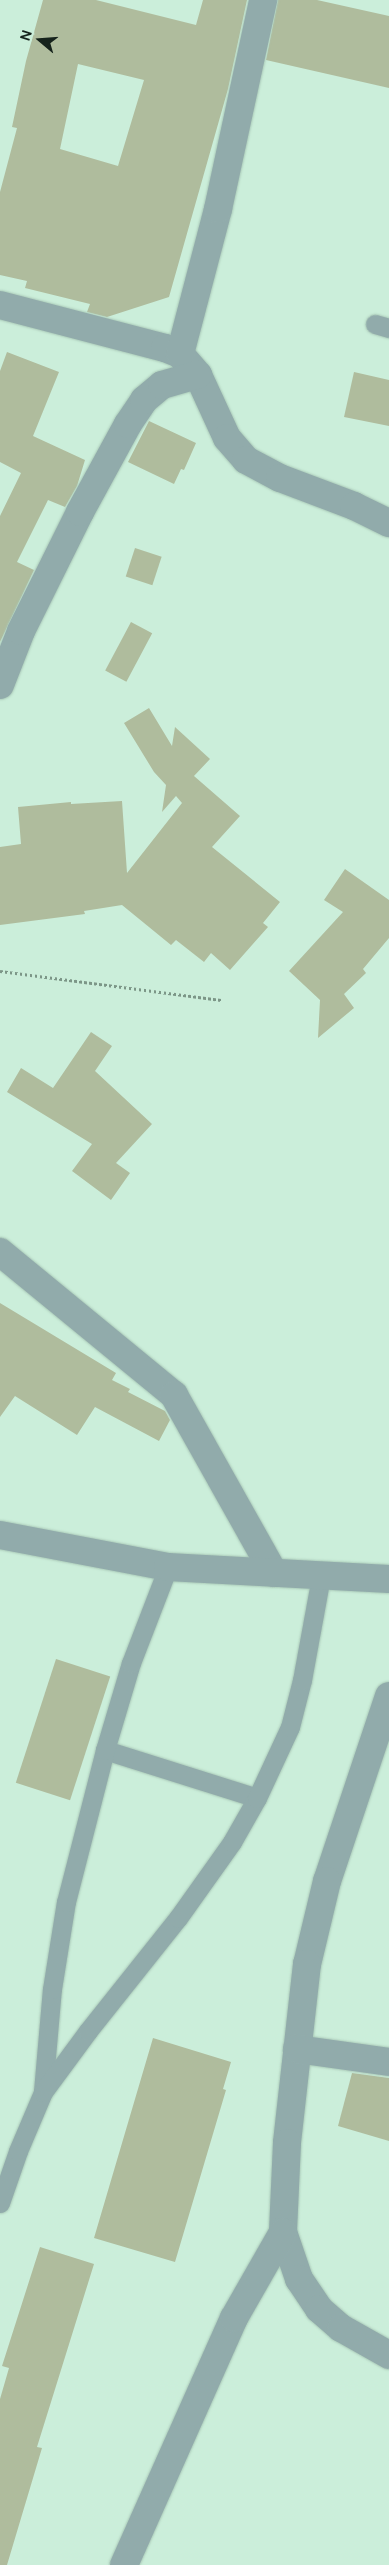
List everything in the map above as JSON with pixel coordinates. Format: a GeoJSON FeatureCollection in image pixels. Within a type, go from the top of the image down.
{"type":"FeatureCollection","features":[{"type":"Feature","properties":{"kind":"street"},"geometry":{"type":"LineString","coordinates":[[180,354],[218,209],[263,0]]}},
{"type":"Feature","properties":{"kind":"street"},"geometry":{"type":"LineString","coordinates":[[0,305],[164,348],[180,354],[198,375],[227,438],[246,460],[280,478],[354,506],[389,523]]}},
{"type":"Feature","properties":{"kind":"street"},"geometry":{"type":"LineString","coordinates":[[0,685],[26,623],[80,512],[128,424],[144,400],[162,385],[198,375]]}},
{"type":"Feature","properties":{"kind":"street"},"geometry":{"type":"LineString","coordinates":[[0,1252],[174,1395],[274,1573]]}},
{"type":"Feature","properties":{"kind":"street"},"geometry":{"type":"LineString","coordinates":[[0,1536],[168,1567],[389,1579]]}},
{"type":"Feature","properties":{"kind":"street"},"geometry":{"type":"LineString","coordinates":[[389,1696],[327,1881],[307,1964],[287,2143],[283,2232],[299,2279],[319,2309],[341,2328],[389,2355]]}},
{"type":"Feature","properties":{"kind":"street"},"geometry":{"type":"LineString","coordinates":[[297,2049],[389,2062]]}},
{"type":"Feature","properties":{"kind":"street"},"geometry":{"type":"LineString","coordinates":[[124,2565],[234,2318],[283,2232]]}},
{"type":"Feature","properties":{"kind":"lane"},"geometry":{"type":"LineString","coordinates":[[43,2092],[52,1989],[66,1902],[105,1750],[131,1663],[168,1567]]}},
{"type":"Feature","properties":{"kind":"lane"},"geometry":{"type":"LineString","coordinates":[[0,2203],[18,2151],[43,2092],[88,2031],[178,1918],[232,1842],[257,1798],[290,1726],[302,1680],[321,1576]]}},
{"type":"Feature","properties":{"kind":"lane"},"geometry":{"type":"LineString","coordinates":[[105,1750],[257,1798]]}},
{"type":"Feature","properties":{"kind":"path"},"geometry":{"type":"LineString","coordinates":[[0,970],[221,1000]]}},
{"type":"Feature","properties":{"kind":"building"},"geometry":{"type":"Polygon","coordinates":[[[43,0],[96,0],[196,25],[203,0],[247,0],[228,89],[169,297],[107,317],[87,312],[90,304],[25,288],[27,281],[0,275],[0,192],[17,128],[12,127],[26,61],[43,0]],[[78,64],[60,149],[118,166],[144,80],[78,64]]]}},
{"type":"Feature","properties":{"kind":"building"},"geometry":{"type":"Polygon","coordinates":[[[278,0],[317,0],[389,16],[389,88],[266,60],[278,0]]]}},
{"type":"Feature","properties":{"kind":"building"},"geometry":{"type":"Polygon","coordinates":[[[7,352],[59,372],[33,436],[85,460],[77,486],[65,507],[48,500],[17,562],[34,570],[0,642],[0,516],[21,473],[0,462],[0,371],[7,352]]]}},
{"type":"Feature","properties":{"kind":"building"},"geometry":{"type":"Polygon","coordinates":[[[354,372],[389,380],[389,426],[344,417],[354,372]]]}},
{"type":"Feature","properties":{"kind":"building"},"geometry":{"type":"Polygon","coordinates":[[[149,421],[196,443],[184,470],[181,469],[174,484],[128,462],[149,421]]]}},
{"type":"Feature","properties":{"kind":"building"},"geometry":{"type":"Polygon","coordinates":[[[135,548],[162,557],[152,585],[126,577],[135,548]]]}},
{"type":"Feature","properties":{"kind":"building"},"geometry":{"type":"Polygon","coordinates":[[[131,622],[152,633],[126,682],[105,671],[131,622]]]}},
{"type":"Feature","properties":{"kind":"building"},"geometry":{"type":"Polygon","coordinates":[[[149,708],[172,746],[175,727],[210,759],[194,776],[240,816],[212,847],[280,902],[263,923],[268,927],[230,970],[211,953],[204,962],[176,940],[171,945],[122,905],[84,911],[85,914],[0,925],[0,847],[21,844],[18,807],[71,802],[71,804],[122,801],[127,873],[182,803],[176,796],[162,812],[166,785],[154,772],[124,723],[149,708]]]}},
{"type":"Feature","properties":{"kind":"building"},"geometry":{"type":"Polygon","coordinates":[[[345,869],[389,900],[389,938],[363,969],[366,973],[344,994],[354,1008],[318,1038],[320,1000],[289,971],[343,912],[324,900],[345,869]]]}},
{"type":"Feature","properties":{"kind":"building"},"geometry":{"type":"Polygon","coordinates":[[[91,1032],[112,1046],[95,1071],[152,1124],[116,1163],[130,1173],[111,1200],[72,1171],[92,1144],[7,1092],[21,1068],[53,1088],[91,1032]]]}},
{"type":"Feature","properties":{"kind":"building"},"geometry":{"type":"Polygon","coordinates":[[[0,1303],[116,1373],[112,1380],[130,1389],[128,1392],[165,1411],[170,1420],[159,1441],[95,1407],[77,1435],[15,1396],[0,1417],[0,1303]]]}},
{"type":"Feature","properties":{"kind":"building"},"geometry":{"type":"Polygon","coordinates":[[[56,1659],[110,1677],[70,1800],[16,1783],[56,1659]]]}},
{"type":"Feature","properties":{"kind":"building"},"geometry":{"type":"Polygon","coordinates":[[[153,2038],[231,2062],[223,2089],[226,2090],[175,2262],[94,2238],[153,2038]]]}},
{"type":"Feature","properties":{"kind":"building"},"geometry":{"type":"Polygon","coordinates":[[[352,2073],[389,2078],[389,2141],[338,2126],[352,2073]]]}},
{"type":"Feature","properties":{"kind":"building"},"geometry":{"type":"Polygon","coordinates":[[[40,2247],[94,2264],[37,2447],[42,2448],[7,2565],[0,2565],[0,2399],[9,2368],[2,2366],[40,2247]]]}}]}
